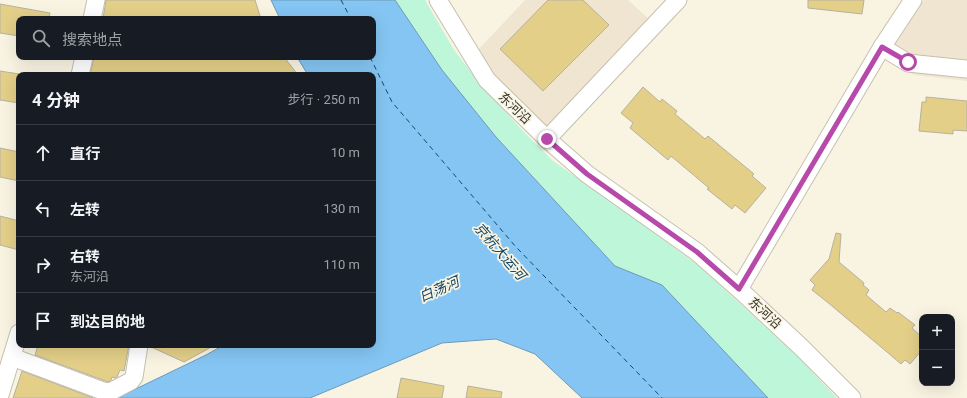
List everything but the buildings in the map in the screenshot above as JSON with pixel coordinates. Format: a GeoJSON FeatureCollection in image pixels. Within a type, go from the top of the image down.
{"type":"FeatureCollection","features":[{"type":"Feature","properties":{"kind":"street"},"geometry":{"type":"LineString","coordinates":[[93,16],[96,0]]}},
{"type":"Feature","properties":{"kind":"street","name":"东河沿"},"geometry":{"type":"LineString","coordinates":[[438,0],[487,80],[547,139],[587,174],[697,252],[801,347],[852,398]]}},
{"type":"Feature","properties":{"kind":"street"},"geometry":{"type":"LineString","coordinates":[[547,139],[678,0]]}},
{"type":"Feature","properties":{"kind":"street"},"geometry":{"type":"LineString","coordinates":[[739,289],[882,47],[913,0]]}},
{"type":"Feature","properties":{"kind":"street"},"geometry":{"type":"LineString","coordinates":[[882,47],[908,62],[967,69]]}},
{"type":"Feature","properties":{"kind":"street"},"geometry":{"type":"LineString","coordinates":[[81,72],[83,60]]}},
{"type":"Feature","properties":{"kind":"street"},"geometry":{"type":"LineString","coordinates":[[0,395],[16,343]]}},
{"type":"Feature","properties":{"kind":"street"},"geometry":{"type":"LineString","coordinates":[[12,357],[103,391],[110,392],[131,381],[134,376],[139,348]]}},
{"type":"Feature","properties":{"kind":"shaded area"},"geometry":{"type":"Polygon","coordinates":[[[525,0],[628,0],[650,20],[554,125],[544,127],[494,79],[477,51],[525,0]]]}},
{"type":"Feature","properties":{"kind":"shaded area"},"geometry":{"type":"Polygon","coordinates":[[[924,0],[967,0],[967,81],[914,75],[885,59],[924,0]]]}},
{"type":"Feature","properties":{"kind":"green space"},"geometry":{"type":"Polygon","coordinates":[[[395,0],[425,0],[454,50],[478,81],[520,128],[553,161],[699,266],[796,355],[837,398],[768,398],[662,285],[615,266],[496,137],[442,70],[395,0]]]}},
{"type":"Feature","properties":{"kind":"water"},"geometry":{"type":"Polygon","coordinates":[[[271,0],[395,0],[442,70],[496,137],[615,266],[662,285],[768,398],[582,398],[535,354],[496,339],[442,343],[310,398],[117,398],[219,348],[376,348],[376,72],[306,72],[299,60],[376,60],[376,16],[279,16],[271,0]]]}},
{"type":"Feature","properties":{"kind":"ferry route"},"geometry":{"type":"LineString","coordinates":[[341,0],[349,16]]}},
{"type":"Feature","properties":{"kind":"ferry route"},"geometry":{"type":"LineString","coordinates":[[371,60],[392,102],[516,247],[662,398]]}},
{"type":"Feature","properties":{"kind":"route"},"geometry":{"type":"LineString","coordinates":[[547,139],[587,174],[697,252],[739,289],[882,47],[908,62]]}},
{"type":"Feature","properties":{"kind":"water label","name":"京杭大运河"},"geometry":{"type":"Point","coordinates":[500,251]}},
{"type":"Feature","properties":{"kind":"water label","name":"白荡河"},"geometry":{"type":"Point","coordinates":[439,289]}}]}
